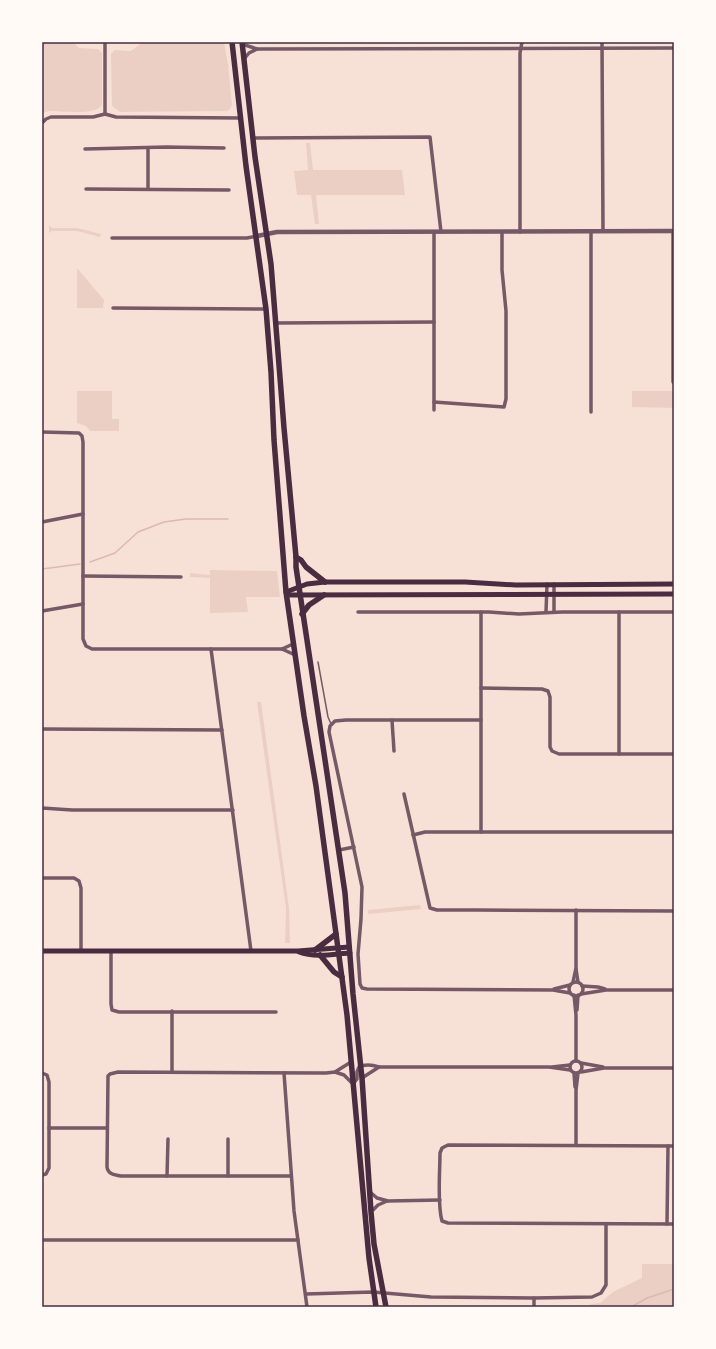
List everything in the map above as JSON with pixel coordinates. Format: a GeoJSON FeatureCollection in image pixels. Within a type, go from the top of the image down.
{"type":"FeatureCollection","features":[{"type":"Feature","properties":{"kind":"main road"},"geometry":{"type":"LineString","coordinates":[[232,42],[246,166],[266,309],[272,382],[274,446],[286,593],[316,786],[342,977],[368,1250],[376,1307]]}},
{"type":"Feature","properties":{"kind":"main road"},"geometry":{"type":"LineString","coordinates":[[242,43],[253,138],[271,264],[298,587],[347,903],[353,994],[361,1066],[374,1244],[386,1307]]}},
{"type":"Feature","properties":{"kind":"main road"},"geometry":{"type":"LineString","coordinates":[[296,557],[325,582]]}},
{"type":"Feature","properties":{"kind":"main road"},"geometry":{"type":"LineString","coordinates":[[286,593],[312,582],[458,582],[516,585],[674,584]]}},
{"type":"Feature","properties":{"kind":"main road"},"geometry":{"type":"LineString","coordinates":[[286,593],[299,595],[674,594]]}},
{"type":"Feature","properties":{"kind":"main road"},"geometry":{"type":"LineString","coordinates":[[302,614],[309,605],[324,595]]}},
{"type":"Feature","properties":{"kind":"main road"},"geometry":{"type":"LineString","coordinates":[[315,950],[336,934]]}},
{"type":"Feature","properties":{"kind":"main road"},"geometry":{"type":"LineString","coordinates":[[42,951],[298,952],[315,950],[350,950]]}},
{"type":"Feature","properties":{"kind":"main road"},"geometry":{"type":"LineString","coordinates":[[298,952],[320,955],[338,951]]}},
{"type":"Feature","properties":{"kind":"main road"},"geometry":{"type":"LineString","coordinates":[[320,955],[334,972],[342,977]]}},
{"type":"Feature","properties":{"kind":"street"},"geometry":{"type":"LineString","coordinates":[[520,232],[522,42]]}},
{"type":"Feature","properties":{"kind":"street"},"geometry":{"type":"LineString","coordinates":[[602,42],[602,231]]}},
{"type":"Feature","properties":{"kind":"street"},"geometry":{"type":"LineString","coordinates":[[242,43],[256,49],[674,48]]}},
{"type":"Feature","properties":{"kind":"street"},"geometry":{"type":"LineString","coordinates":[[105,44],[106,114]]}},
{"type":"Feature","properties":{"kind":"street"},"geometry":{"type":"LineString","coordinates":[[244,59],[249,53],[256,49]]}},
{"type":"Feature","properties":{"kind":"street"},"geometry":{"type":"LineString","coordinates":[[42,123],[51,117],[93,117],[106,114],[116,117],[241,118]]}},
{"type":"Feature","properties":{"kind":"street"},"geometry":{"type":"LineString","coordinates":[[253,138],[430,137],[440,232]]}},
{"type":"Feature","properties":{"kind":"street"},"geometry":{"type":"LineString","coordinates":[[85,149],[166,147],[224,148]]}},
{"type":"Feature","properties":{"kind":"street"},"geometry":{"type":"LineString","coordinates":[[148,148],[148,189]]}},
{"type":"Feature","properties":{"kind":"street"},"geometry":{"type":"LineString","coordinates":[[86,189],[229,190]]}},
{"type":"Feature","properties":{"kind":"street"},"geometry":{"type":"LineString","coordinates":[[112,238],[247,238],[277,232],[674,232],[673,382]]}},
{"type":"Feature","properties":{"kind":"street"},"geometry":{"type":"LineString","coordinates":[[434,232],[434,410]]}},
{"type":"Feature","properties":{"kind":"street"},"geometry":{"type":"LineString","coordinates":[[434,402],[504,407],[506,399],[506,311],[502,270],[502,232]]}},
{"type":"Feature","properties":{"kind":"street"},"geometry":{"type":"LineString","coordinates":[[591,232],[591,412]]}},
{"type":"Feature","properties":{"kind":"street"},"geometry":{"type":"LineString","coordinates":[[113,308],[266,309]]}},
{"type":"Feature","properties":{"kind":"street"},"geometry":{"type":"LineString","coordinates":[[276,323],[434,322]]}},
{"type":"Feature","properties":{"kind":"street"},"geometry":{"type":"LineString","coordinates":[[42,432],[73,432],[79,433],[82,436],[83,639],[86,646],[92,649],[282,649],[295,654]]}},
{"type":"Feature","properties":{"kind":"street"},"geometry":{"type":"LineString","coordinates":[[42,522],[83,514]]}},
{"type":"Feature","properties":{"kind":"street"},"geometry":{"type":"LineString","coordinates":[[83,576],[181,577]]}},
{"type":"Feature","properties":{"kind":"street"},"geometry":{"type":"LineString","coordinates":[[546,584],[546,612]]}},
{"type":"Feature","properties":{"kind":"street"},"geometry":{"type":"LineString","coordinates":[[554,584],[554,612]]}},
{"type":"Feature","properties":{"kind":"street"},"geometry":{"type":"LineString","coordinates":[[42,611],[83,604]]}},
{"type":"Feature","properties":{"kind":"street"},"geometry":{"type":"LineString","coordinates":[[358,612],[481,612],[519,614],[546,612],[674,612]]}},
{"type":"Feature","properties":{"kind":"street"},"geometry":{"type":"LineString","coordinates":[[481,612],[481,832]]}},
{"type":"Feature","properties":{"kind":"street"},"geometry":{"type":"LineString","coordinates":[[619,612],[619,754]]}},
{"type":"Feature","properties":{"kind":"street"},"geometry":{"type":"LineString","coordinates":[[282,649],[293,644]]}},
{"type":"Feature","properties":{"kind":"street"},"geometry":{"type":"LineString","coordinates":[[211,649],[251,951]]}},
{"type":"Feature","properties":{"kind":"street"},"geometry":{"type":"LineString","coordinates":[[481,688],[542,689],[548,691],[550,697],[550,747],[552,752],[558,754],[674,754]]}},
{"type":"Feature","properties":{"kind":"street"},"geometry":{"type":"LineString","coordinates":[[481,720],[341,720],[331,724],[329,732],[362,891],[358,963],[359,982],[362,988],[553,990],[576,994],[606,990],[674,990]]}},
{"type":"Feature","properties":{"kind":"street"},"geometry":{"type":"LineString","coordinates":[[392,720],[394,751]]}},
{"type":"Feature","properties":{"kind":"street"},"geometry":{"type":"LineString","coordinates":[[42,729],[222,730]]}},
{"type":"Feature","properties":{"kind":"street"},"geometry":{"type":"LineString","coordinates":[[404,794],[430,908],[437,910],[674,910]]}},
{"type":"Feature","properties":{"kind":"street"},"geometry":{"type":"LineString","coordinates":[[42,808],[72,810],[233,810]]}},
{"type":"Feature","properties":{"kind":"street"},"geometry":{"type":"LineString","coordinates":[[413,834],[425,832],[674,832]]}},
{"type":"Feature","properties":{"kind":"street"},"geometry":{"type":"LineString","coordinates":[[339,850],[354,848]]}},
{"type":"Feature","properties":{"kind":"street"},"geometry":{"type":"LineString","coordinates":[[42,878],[74,878],[79,882],[81,888],[81,951]]}},
{"type":"Feature","properties":{"kind":"street"},"geometry":{"type":"LineString","coordinates":[[576,910],[576,968],[578,982],[582,986],[598,987],[606,990]]}},
{"type":"Feature","properties":{"kind":"street"},"geometry":{"type":"LineString","coordinates":[[111,951],[110,1004],[112,1010],[119,1012],[276,1012]]}},
{"type":"Feature","properties":{"kind":"street"},"geometry":{"type":"LineString","coordinates":[[576,968],[571,984],[576,994],[576,1061]]}},
{"type":"Feature","properties":{"kind":"street"},"geometry":{"type":"LineString","coordinates":[[553,990],[578,982]]}},
{"type":"Feature","properties":{"kind":"street"},"geometry":{"type":"LineString","coordinates":[[576,994],[583,990],[582,986]]}},
{"type":"Feature","properties":{"kind":"street"},"geometry":{"type":"LineString","coordinates":[[172,1011],[172,1072]]}},
{"type":"Feature","properties":{"kind":"street"},"geometry":{"type":"LineString","coordinates":[[576,1061],[581,1064],[604,1068],[674,1068]]}},
{"type":"Feature","properties":{"kind":"street"},"geometry":{"type":"LineString","coordinates":[[291,1176],[121,1176],[109,1172],[107,1167],[107,1081],[110,1074],[118,1072],[335,1072],[344,1075],[353,1084],[357,1079],[357,1070],[361,1066],[549,1067],[570,1065],[576,1061]]}},
{"type":"Feature","properties":{"kind":"street"},"geometry":{"type":"LineString","coordinates":[[335,1072],[351,1062]]}},
{"type":"Feature","properties":{"kind":"street"},"geometry":{"type":"LineString","coordinates":[[576,1145],[576,1090],[578,1073],[582,1068],[581,1064]]}},
{"type":"Feature","properties":{"kind":"street"},"geometry":{"type":"LineString","coordinates":[[570,1065],[570,1070]]}},
{"type":"Feature","properties":{"kind":"street"},"geometry":{"type":"LineString","coordinates":[[362,1078],[379,1067]]}},
{"type":"Feature","properties":{"kind":"street"},"geometry":{"type":"LineString","coordinates":[[549,1067],[570,1070],[578,1073],[604,1068]]}},
{"type":"Feature","properties":{"kind":"street"},"geometry":{"type":"LineString","coordinates":[[42,1072],[47,1075],[50,1082],[49,1168],[46,1174],[42,1175]]}},
{"type":"Feature","properties":{"kind":"street"},"geometry":{"type":"LineString","coordinates":[[284,1073],[291,1176],[307,1307]]}},
{"type":"Feature","properties":{"kind":"street"},"geometry":{"type":"LineString","coordinates":[[49,1128],[107,1128]]}},
{"type":"Feature","properties":{"kind":"street"},"geometry":{"type":"LineString","coordinates":[[167,1176],[168,1139]]}},
{"type":"Feature","properties":{"kind":"street"},"geometry":{"type":"LineString","coordinates":[[228,1139],[228,1176]]}},
{"type":"Feature","properties":{"kind":"street"},"geometry":{"type":"LineString","coordinates":[[674,1146],[448,1145],[442,1148],[440,1153],[440,1215],[442,1221],[448,1223],[674,1224]]}},
{"type":"Feature","properties":{"kind":"street"},"geometry":{"type":"LineString","coordinates":[[668,1146],[668,1224]]}},
{"type":"Feature","properties":{"kind":"street"},"geometry":{"type":"LineString","coordinates":[[369,1192],[377,1198],[388,1201],[440,1200]]}},
{"type":"Feature","properties":{"kind":"street"},"geometry":{"type":"LineString","coordinates":[[371,1212],[378,1205],[388,1201]]}},
{"type":"Feature","properties":{"kind":"street"},"geometry":{"type":"LineString","coordinates":[[306,1294],[373,1292],[431,1297],[592,1297],[601,1293],[606,1285],[606,1224]]}},
{"type":"Feature","properties":{"kind":"street"},"geometry":{"type":"LineString","coordinates":[[42,1240],[298,1240]]}},
{"type":"Feature","properties":{"kind":"street"},"geometry":{"type":"LineString","coordinates":[[534,1298],[534,1307]]}},
{"type":"Feature","properties":{"kind":"lane"},"geometry":{"type":"LineString","coordinates":[[318,662],[327,715],[331,724]]}},
{"type":"Feature","properties":{"kind":"shaded area"},"geometry":{"type":"Polygon","coordinates":[[[42,42],[73,42],[79,48],[98,49],[102,53],[102,105],[93,111],[86,112],[49,111],[42,113],[42,42]]]}},
{"type":"Feature","properties":{"kind":"shaded area"},"geometry":{"type":"Polygon","coordinates":[[[143,42],[224,42],[232,105],[230,109],[227,111],[120,112],[112,106],[111,54],[115,50],[131,51],[143,42]]]}},
{"type":"Feature","properties":{"kind":"shaded area"},"geometry":{"type":"Polygon","coordinates":[[[306,143],[310,143],[313,170],[402,170],[405,195],[316,195],[319,224],[315,224],[311,195],[297,195],[294,171],[308,170],[306,143]]]}},
{"type":"Feature","properties":{"kind":"shaded area"},"geometry":{"type":"Polygon","coordinates":[[[49,225],[52,228],[77,228],[101,234],[100,237],[77,231],[52,231],[49,233],[49,225]]]}},
{"type":"Feature","properties":{"kind":"shaded area"},"geometry":{"type":"Polygon","coordinates":[[[77,268],[104,300],[103,308],[77,308],[77,268]]]}},
{"type":"Feature","properties":{"kind":"shaded area"},"geometry":{"type":"Polygon","coordinates":[[[77,391],[112,391],[112,419],[119,419],[119,431],[90,431],[86,426],[77,423],[77,391]]]}},
{"type":"Feature","properties":{"kind":"shaded area"},"geometry":{"type":"Polygon","coordinates":[[[632,391],[674,391],[674,408],[632,407],[632,391]]]}},
{"type":"Feature","properties":{"kind":"shaded area"},"geometry":{"type":"Polygon","coordinates":[[[210,570],[277,571],[280,597],[246,597],[248,612],[210,613],[210,578],[190,577],[190,573],[210,575],[210,570]]]}},
{"type":"Feature","properties":{"kind":"shaded area"},"geometry":{"type":"Polygon","coordinates":[[[257,702],[261,702],[289,908],[290,943],[285,943],[286,908],[257,702]]]}},
{"type":"Feature","properties":{"kind":"shaded area"},"geometry":{"type":"Polygon","coordinates":[[[420,905],[421,909],[368,914],[368,910],[420,905]]]}},
{"type":"Feature","properties":{"kind":"shaded area"},"geometry":{"type":"Polygon","coordinates":[[[642,1264],[674,1264],[674,1307],[588,1307],[591,1304],[600,1303],[613,1292],[642,1278],[642,1264]]]}},
{"type":"Feature","properties":{"kind":"waterway"},"geometry":{"type":"LineString","coordinates":[[90,562],[115,553],[138,532],[164,522],[186,519],[228,519]]}},
{"type":"Feature","properties":{"kind":"waterway"},"geometry":{"type":"LineString","coordinates":[[42,569],[80,564]]}},
{"type":"Feature","properties":{"kind":"waterway"},"geometry":{"type":"LineString","coordinates":[[631,1307],[647,1298],[674,1289]]}}]}
